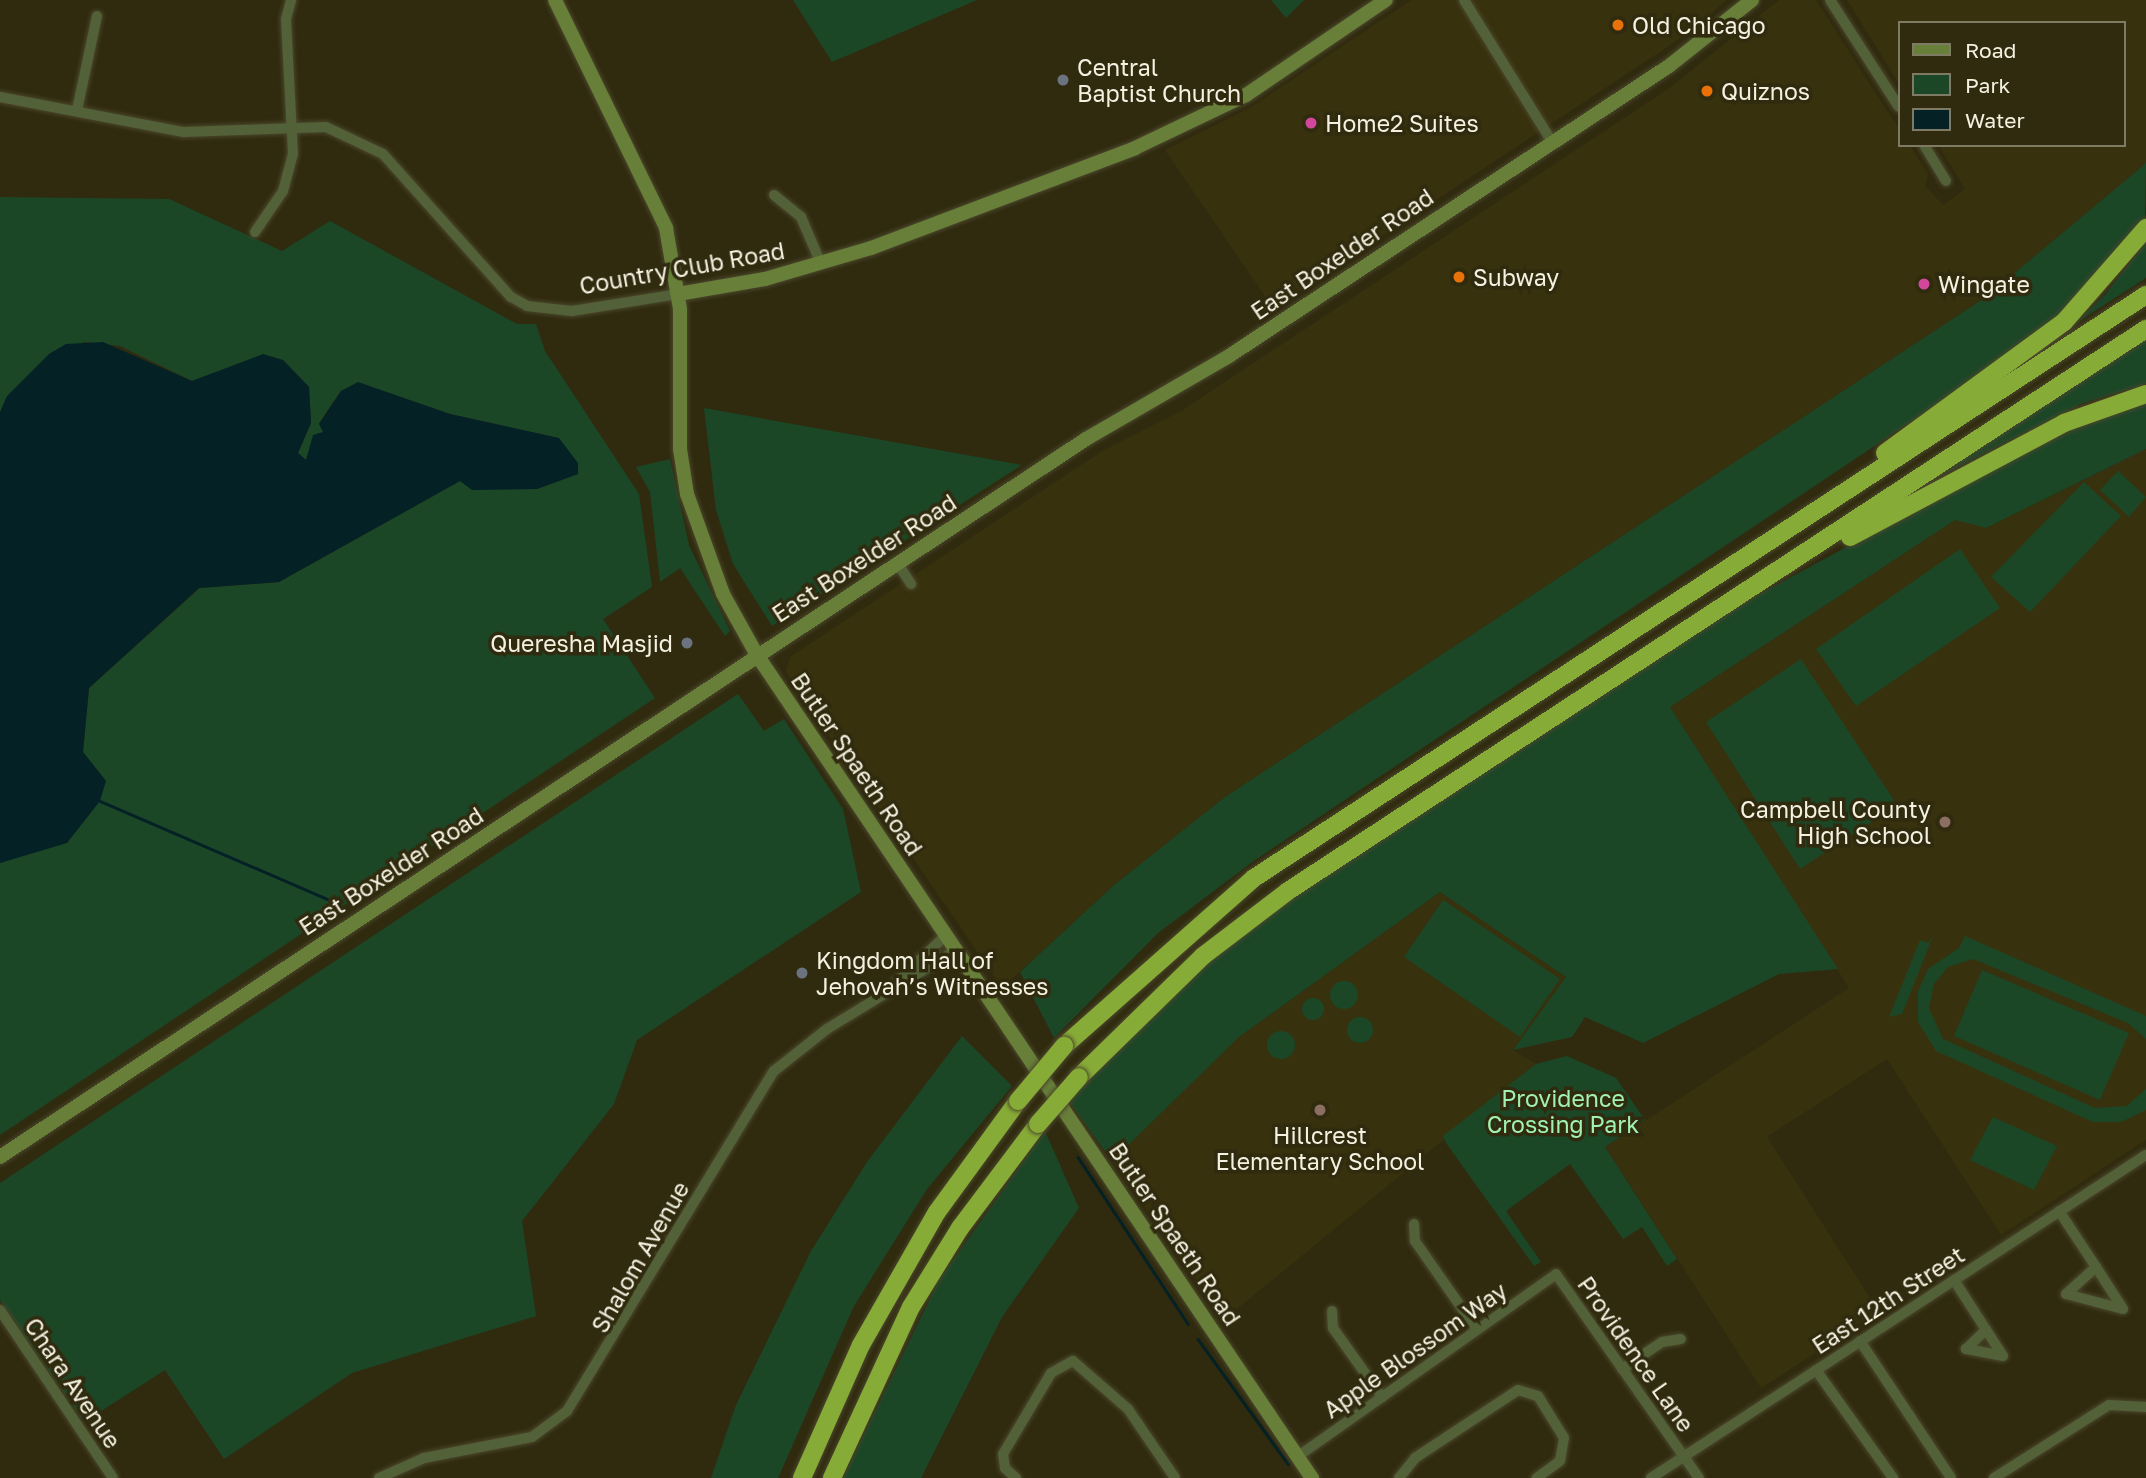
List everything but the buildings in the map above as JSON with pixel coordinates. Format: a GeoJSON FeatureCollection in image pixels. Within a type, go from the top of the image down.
{"type":"FeatureCollection","features":[{"type":"Feature","properties":{"kind":"highway"},"geometry":{"type":"LineString","coordinates":[[1620,640],[2034,347],[2100,286],[2146,228]]}},
{"type":"Feature","properties":{"kind":"highway"},"geometry":{"type":"LineString","coordinates":[[802,1478],[861,1345],[916,1248],[1018,1101],[1064,1046],[1254,878],[2146,295]]}},
{"type":"Feature","properties":{"kind":"highway"},"geometry":{"type":"LineString","coordinates":[[832,1478],[911,1307],[960,1228],[1038,1124],[1079,1077],[1203,956],[1288,891],[2146,330]]}},
{"type":"Feature","properties":{"kind":"highway"},"geometry":{"type":"LineString","coordinates":[[1707,619],[2010,450],[2146,394]]}},
{"type":"Feature","properties":{"kind":"main road","name":"Butler Spaeth Road"},"geometry":{"type":"LineString","coordinates":[[555,0],[572,46],[652,189],[678,294],[687,494],[710,570],[757,655],[1312,1478]]}},
{"type":"Feature","properties":{"kind":"main road","name":"Country Club Road"},"geometry":{"type":"LineString","coordinates":[[678,294],[821,264],[1192,123],[1275,78],[1386,0]]}},
{"type":"Feature","properties":{"kind":"main road","name":"East Boxelder Road"},"geometry":{"type":"LineString","coordinates":[[0,1157],[1086,439],[1206,372],[1707,39],[1752,0]]}},
{"type":"Feature","properties":{"kind":"street"},"geometry":{"type":"LineString","coordinates":[[255,233],[283,191],[293,126],[286,19],[292,0]]}},
{"type":"Feature","properties":{"kind":"street"},"geometry":{"type":"LineString","coordinates":[[1464,0],[1552,142]]}},
{"type":"Feature","properties":{"kind":"street"},"geometry":{"type":"LineString","coordinates":[[1830,0],[1898,105]]}},
{"type":"Feature","properties":{"kind":"street"},"geometry":{"type":"LineString","coordinates":[[77,110],[97,16]]}},
{"type":"Feature","properties":{"kind":"street","name":"Country Club Road"},"geometry":{"type":"LineString","coordinates":[[0,97],[184,132],[293,126],[353,135],[383,154],[511,297],[527,306],[572,311],[678,294]]}},
{"type":"Feature","properties":{"kind":"street"},"geometry":{"type":"LineString","coordinates":[[1925,147],[1946,181]]}},
{"type":"Feature","properties":{"kind":"street"},"geometry":{"type":"LineString","coordinates":[[774,195],[801,217],[821,264]]}},
{"type":"Feature","properties":{"kind":"street"},"geometry":{"type":"LineString","coordinates":[[898,564],[911,584]]}},
{"type":"Feature","properties":{"kind":"street","name":"Shalom Avenue"},"geometry":{"type":"LineString","coordinates":[[893,986],[945,936]]}},
{"type":"Feature","properties":{"kind":"street","name":"Shalom Avenue"},"geometry":{"type":"LineString","coordinates":[[379,1478],[424,1458],[532,1437],[568,1411],[774,1070],[893,986],[955,951]]}},
{"type":"Feature","properties":{"kind":"street","name":"East 12th Street"},"geometry":{"type":"LineString","coordinates":[[1651,1478],[2146,1155]]}},
{"type":"Feature","properties":{"kind":"street"},"geometry":{"type":"LineString","coordinates":[[2059,1211],[2096,1267],[2123,1309],[2071,1300],[2066,1294],[2096,1267]]}},
{"type":"Feature","properties":{"kind":"street"},"geometry":{"type":"LineString","coordinates":[[1414,1224],[1415,1241],[1477,1330]]}},
{"type":"Feature","properties":{"kind":"street","name":"Apple Blossom Way"},"geometry":{"type":"LineString","coordinates":[[1297,1457],[1556,1274]]}},
{"type":"Feature","properties":{"kind":"street","name":"Providence Lane"},"geometry":{"type":"LineString","coordinates":[[1556,1274],[1699,1478]]}},
{"type":"Feature","properties":{"kind":"street"},"geometry":{"type":"LineString","coordinates":[[1954,1280],[1986,1330]]}},
{"type":"Feature","properties":{"kind":"street","name":"Chara Avenue"},"geometry":{"type":"LineString","coordinates":[[0,1310],[113,1478]]}},
{"type":"Feature","properties":{"kind":"street"},"geometry":{"type":"LineString","coordinates":[[1332,1311],[1333,1328],[1382,1397]]}},
{"type":"Feature","properties":{"kind":"street"},"geometry":{"type":"LineString","coordinates":[[1622,1369],[1662,1342],[1681,1339]]}},
{"type":"Feature","properties":{"kind":"street"},"geometry":{"type":"LineString","coordinates":[[1860,1341],[1951,1478]]}},
{"type":"Feature","properties":{"kind":"street"},"geometry":{"type":"LineString","coordinates":[[1016,1478],[1005,1468],[1003,1454],[1051,1373],[1073,1361],[1128,1409],[1175,1478]]}},
{"type":"Feature","properties":{"kind":"street"},"geometry":{"type":"LineString","coordinates":[[1816,1370],[1893,1478]]}},
{"type":"Feature","properties":{"kind":"street"},"geometry":{"type":"LineString","coordinates":[[1399,1478],[1415,1458],[1518,1390],[1538,1396],[1564,1438],[1560,1461],[1538,1478]]}},
{"type":"Feature","properties":{"kind":"street"},"geometry":{"type":"LineString","coordinates":[[1994,1478],[2109,1405],[2146,1407]]}},
{"type":"Feature","properties":{"kind":"shaded area"},"geometry":{"type":"Polygon","coordinates":[[[1411,0],[1726,0],[1696,28],[1273,308],[1165,150],[1251,107],[1411,0]]]}},
{"type":"Feature","properties":{"kind":"shaded area"},"geometry":{"type":"Polygon","coordinates":[[[1779,0],[1816,0],[1898,127],[1898,147],[1911,147],[1928,174],[1925,186],[1943,205],[1965,189],[1939,147],[2125,147],[2125,21],[1898,21],[1898,82],[1847,0],[2146,0],[2146,163],[1986,297],[1225,797],[1114,885],[1002,988],[786,672],[790,657],[1104,450],[1181,411],[1671,87],[1779,0]]]}},
{"type":"Feature","properties":{"kind":"shaded area","name":"Campbell County High School"},"geometry":{"type":"Polygon","coordinates":[[[2146,449],[2146,1140],[2001,1235],[1887,1059],[1767,1137],[1879,1312],[1761,1388],[1605,1147],[1849,988],[1670,707],[1955,520],[1987,528],[2146,449]]]}},
{"type":"Feature","properties":{"kind":"shaded area","name":"Hillcrest Elementary School"},"geometry":{"type":"Polygon","coordinates":[[[1440,892],[1566,977],[1513,1050],[1536,1064],[1237,1309],[1210,1300],[1112,1161],[1239,1037],[1440,892]]]}},
{"type":"Feature","properties":{"kind":"green space"},"geometry":{"type":"Polygon","coordinates":[[[793,0],[977,0],[832,62],[793,0]]]}},
{"type":"Feature","properties":{"kind":"green space"},"geometry":{"type":"Polygon","coordinates":[[[1272,0],[1304,0],[1286,18],[1272,1],[1272,0]]]}},
{"type":"Feature","properties":{"kind":"green space"},"geometry":{"type":"Polygon","coordinates":[[[2146,163],[2145,218],[2107,268],[2030,342],[1255,860],[1158,933],[1054,1038],[1020,972],[1114,885],[1225,797],[1986,297],[2146,163]]]}},
{"type":"Feature","properties":{"kind":"green space"},"geometry":{"type":"Polygon","coordinates":[[[0,197],[169,199],[282,251],[330,221],[517,324],[536,324],[545,351],[639,494],[652,587],[603,619],[655,698],[0,1135],[0,863],[66,842],[106,781],[83,752],[89,688],[200,588],[279,582],[460,481],[537,489],[578,474],[558,438],[450,414],[379,390],[341,391],[319,423],[324,432],[306,460],[298,453],[311,423],[309,387],[283,360],[263,355],[192,381],[120,346],[84,342],[0,412],[0,197]]]}},
{"type":"Feature","properties":{"kind":"green space"},"geometry":{"type":"Polygon","coordinates":[[[2146,242],[2146,278],[2073,325],[2105,295],[2146,242]]]}},
{"type":"Feature","properties":{"kind":"green space"},"geometry":{"type":"Polygon","coordinates":[[[2146,339],[2146,384],[2083,403],[1921,486],[2146,339]]]}},
{"type":"Feature","properties":{"kind":"green space"},"geometry":{"type":"Polygon","coordinates":[[[2146,402],[2146,449],[1986,528],[1955,520],[1670,707],[1838,969],[1779,974],[1643,1043],[1585,1017],[1572,1037],[1513,1050],[1566,977],[1440,892],[1239,1037],[1112,1161],[1068,1100],[1210,961],[1304,890],[1749,600],[2045,439],[2146,402]]]}},
{"type":"Feature","properties":{"kind":"green space"},"geometry":{"type":"Polygon","coordinates":[[[704,408],[1022,465],[772,626],[733,564],[716,510],[704,408]]]}},
{"type":"Feature","properties":{"kind":"green space"},"geometry":{"type":"Polygon","coordinates":[[[670,459],[689,545],[730,631],[725,636],[680,568],[660,582],[650,492],[636,467],[670,459]]]}},
{"type":"Feature","properties":{"kind":"green space"},"geometry":{"type":"Polygon","coordinates":[[[2118,471],[2146,497],[2129,517],[2100,490],[2118,471]]]}},
{"type":"Feature","properties":{"kind":"green space"},"geometry":{"type":"Polygon","coordinates":[[[2084,482],[2121,516],[2030,612],[1991,577],[2084,482]]]}},
{"type":"Feature","properties":{"kind":"green space"},"geometry":{"type":"Polygon","coordinates":[[[1960,549],[2000,608],[1856,706],[1816,649],[1960,549]]]}},
{"type":"Feature","properties":{"kind":"green space"},"geometry":{"type":"Polygon","coordinates":[[[1801,659],[1897,805],[1800,869],[1706,722],[1801,659]]]}},
{"type":"Feature","properties":{"kind":"green space"},"geometry":{"type":"Polygon","coordinates":[[[738,694],[764,731],[784,719],[843,809],[861,892],[637,1040],[614,1104],[522,1221],[536,1316],[352,1373],[224,1459],[165,1370],[84,1422],[0,1300],[0,1183],[738,694]]]}},
{"type":"Feature","properties":{"kind":"green space"},"geometry":{"type":"Polygon","coordinates":[[[1443,900],[1560,979],[1520,1037],[1404,957],[1443,900]]]}},
{"type":"Feature","properties":{"kind":"green space"},"geometry":{"type":"Polygon","coordinates":[[[1933,936],[1902,1014],[1889,1017],[1920,940],[1928,943],[1933,936]]]}},
{"type":"Feature","properties":{"kind":"green space"},"geometry":{"type":"Polygon","coordinates":[[[1965,936],[2146,1016],[2146,1039],[2128,1023],[1973,959],[1948,967],[1934,984],[1929,1008],[1943,1039],[2095,1108],[2127,1106],[2146,1089],[2146,1110],[2121,1122],[2093,1122],[1936,1051],[1918,1022],[1918,991],[1928,969],[1959,948],[1965,936]]]}},
{"type":"Feature","properties":{"kind":"green space"},"geometry":{"type":"Polygon","coordinates":[[[1982,970],[2129,1033],[2100,1100],[1954,1036],[1982,970]]]}},
{"type":"Feature","properties":{"kind":"green space"},"geometry":{"type":"Polygon","coordinates":[[[1344,981],[1354,985],[1358,995],[1354,1005],[1344,1009],[1334,1005],[1330,995],[1334,985],[1344,981]]]}},
{"type":"Feature","properties":{"kind":"green space"},"geometry":{"type":"Polygon","coordinates":[[[1309,998],[1317,998],[1324,1005],[1324,1013],[1317,1020],[1309,1020],[1302,1013],[1302,1005],[1309,998]]]}},
{"type":"Feature","properties":{"kind":"green space"},"geometry":{"type":"Polygon","coordinates":[[[1360,1017],[1369,1021],[1373,1030],[1369,1039],[1360,1043],[1351,1039],[1347,1030],[1351,1021],[1360,1017]]]}},
{"type":"Feature","properties":{"kind":"green space"},"geometry":{"type":"Polygon","coordinates":[[[1281,1031],[1291,1035],[1295,1045],[1291,1055],[1281,1059],[1271,1055],[1267,1045],[1271,1035],[1281,1031]]]}},
{"type":"Feature","properties":{"kind":"green space"},"geometry":{"type":"Polygon","coordinates":[[[962,1036],[1012,1086],[927,1189],[854,1306],[778,1478],[711,1478],[736,1405],[811,1251],[867,1162],[962,1036]]]}},
{"type":"Feature","properties":{"kind":"green space","name":"Providence Crossing Park"},"geometry":{"type":"Polygon","coordinates":[[[1567,1056],[1616,1078],[1645,1120],[1605,1147],[1677,1259],[1667,1266],[1642,1227],[1623,1239],[1570,1164],[1506,1211],[1541,1262],[1534,1266],[1446,1143],[1443,1136],[1536,1064],[1567,1056]]]}},
{"type":"Feature","properties":{"kind":"green space"},"geometry":{"type":"Polygon","coordinates":[[[1993,1117],[2057,1146],[2034,1190],[1970,1160],[1993,1117]]]}},
{"type":"Feature","properties":{"kind":"green space"},"geometry":{"type":"Polygon","coordinates":[[[1045,1131],[1079,1208],[1002,1317],[921,1478],[843,1478],[939,1280],[1045,1131]]]}},
{"type":"Feature","properties":{"kind":"water"},"geometry":{"type":"Polygon","coordinates":[[[103,342],[192,381],[263,354],[283,360],[309,387],[311,423],[298,453],[306,460],[313,435],[323,432],[319,424],[341,391],[358,382],[450,414],[559,438],[578,463],[578,474],[537,489],[472,490],[460,481],[279,582],[199,588],[89,688],[83,752],[106,781],[100,801],[67,843],[0,863],[0,412],[7,396],[49,354],[66,344],[103,342]]]}},
{"type":"Feature","properties":{"kind":"waterway"},"geometry":{"type":"LineString","coordinates":[[100,801],[334,902]]}},
{"type":"Feature","properties":{"kind":"waterway"},"geometry":{"type":"LineString","coordinates":[[1078,1157],[1188,1324]]}},
{"type":"Feature","properties":{"kind":"waterway"},"geometry":{"type":"LineString","coordinates":[[1198,1339],[1288,1464]]}},
{"type":"Feature","properties":{"kind":"place","name":"Old Chicago"},"geometry":{"type":"Point","coordinates":[1618,25]}},
{"type":"Feature","properties":{"kind":"place","name":"Central Baptist Church"},"geometry":{"type":"Point","coordinates":[1063,80]}},
{"type":"Feature","properties":{"kind":"place","name":"Quiznos"},"geometry":{"type":"Point","coordinates":[1707,91]}},
{"type":"Feature","properties":{"kind":"place","name":"Home2 Suites"},"geometry":{"type":"Point","coordinates":[1311,123]}},
{"type":"Feature","properties":{"kind":"place","name":"Subway"},"geometry":{"type":"Point","coordinates":[1459,277]}},
{"type":"Feature","properties":{"kind":"place","name":"Wingate"},"geometry":{"type":"Point","coordinates":[1924,284]}},
{"type":"Feature","properties":{"kind":"place","name":"Queresha Masjid"},"geometry":{"type":"Point","coordinates":[687,643]}},
{"type":"Feature","properties":{"kind":"place","name":"Campbell County High School"},"geometry":{"type":"Point","coordinates":[1945,822]}},
{"type":"Feature","properties":{"kind":"place","name":"Kingdom Hall of Jehovah’s Witnesses"},"geometry":{"type":"Point","coordinates":[802,973]}},
{"type":"Feature","properties":{"kind":"place","name":"Hillcrest Elementary School"},"geometry":{"type":"Point","coordinates":[1320,1110]}}]}
